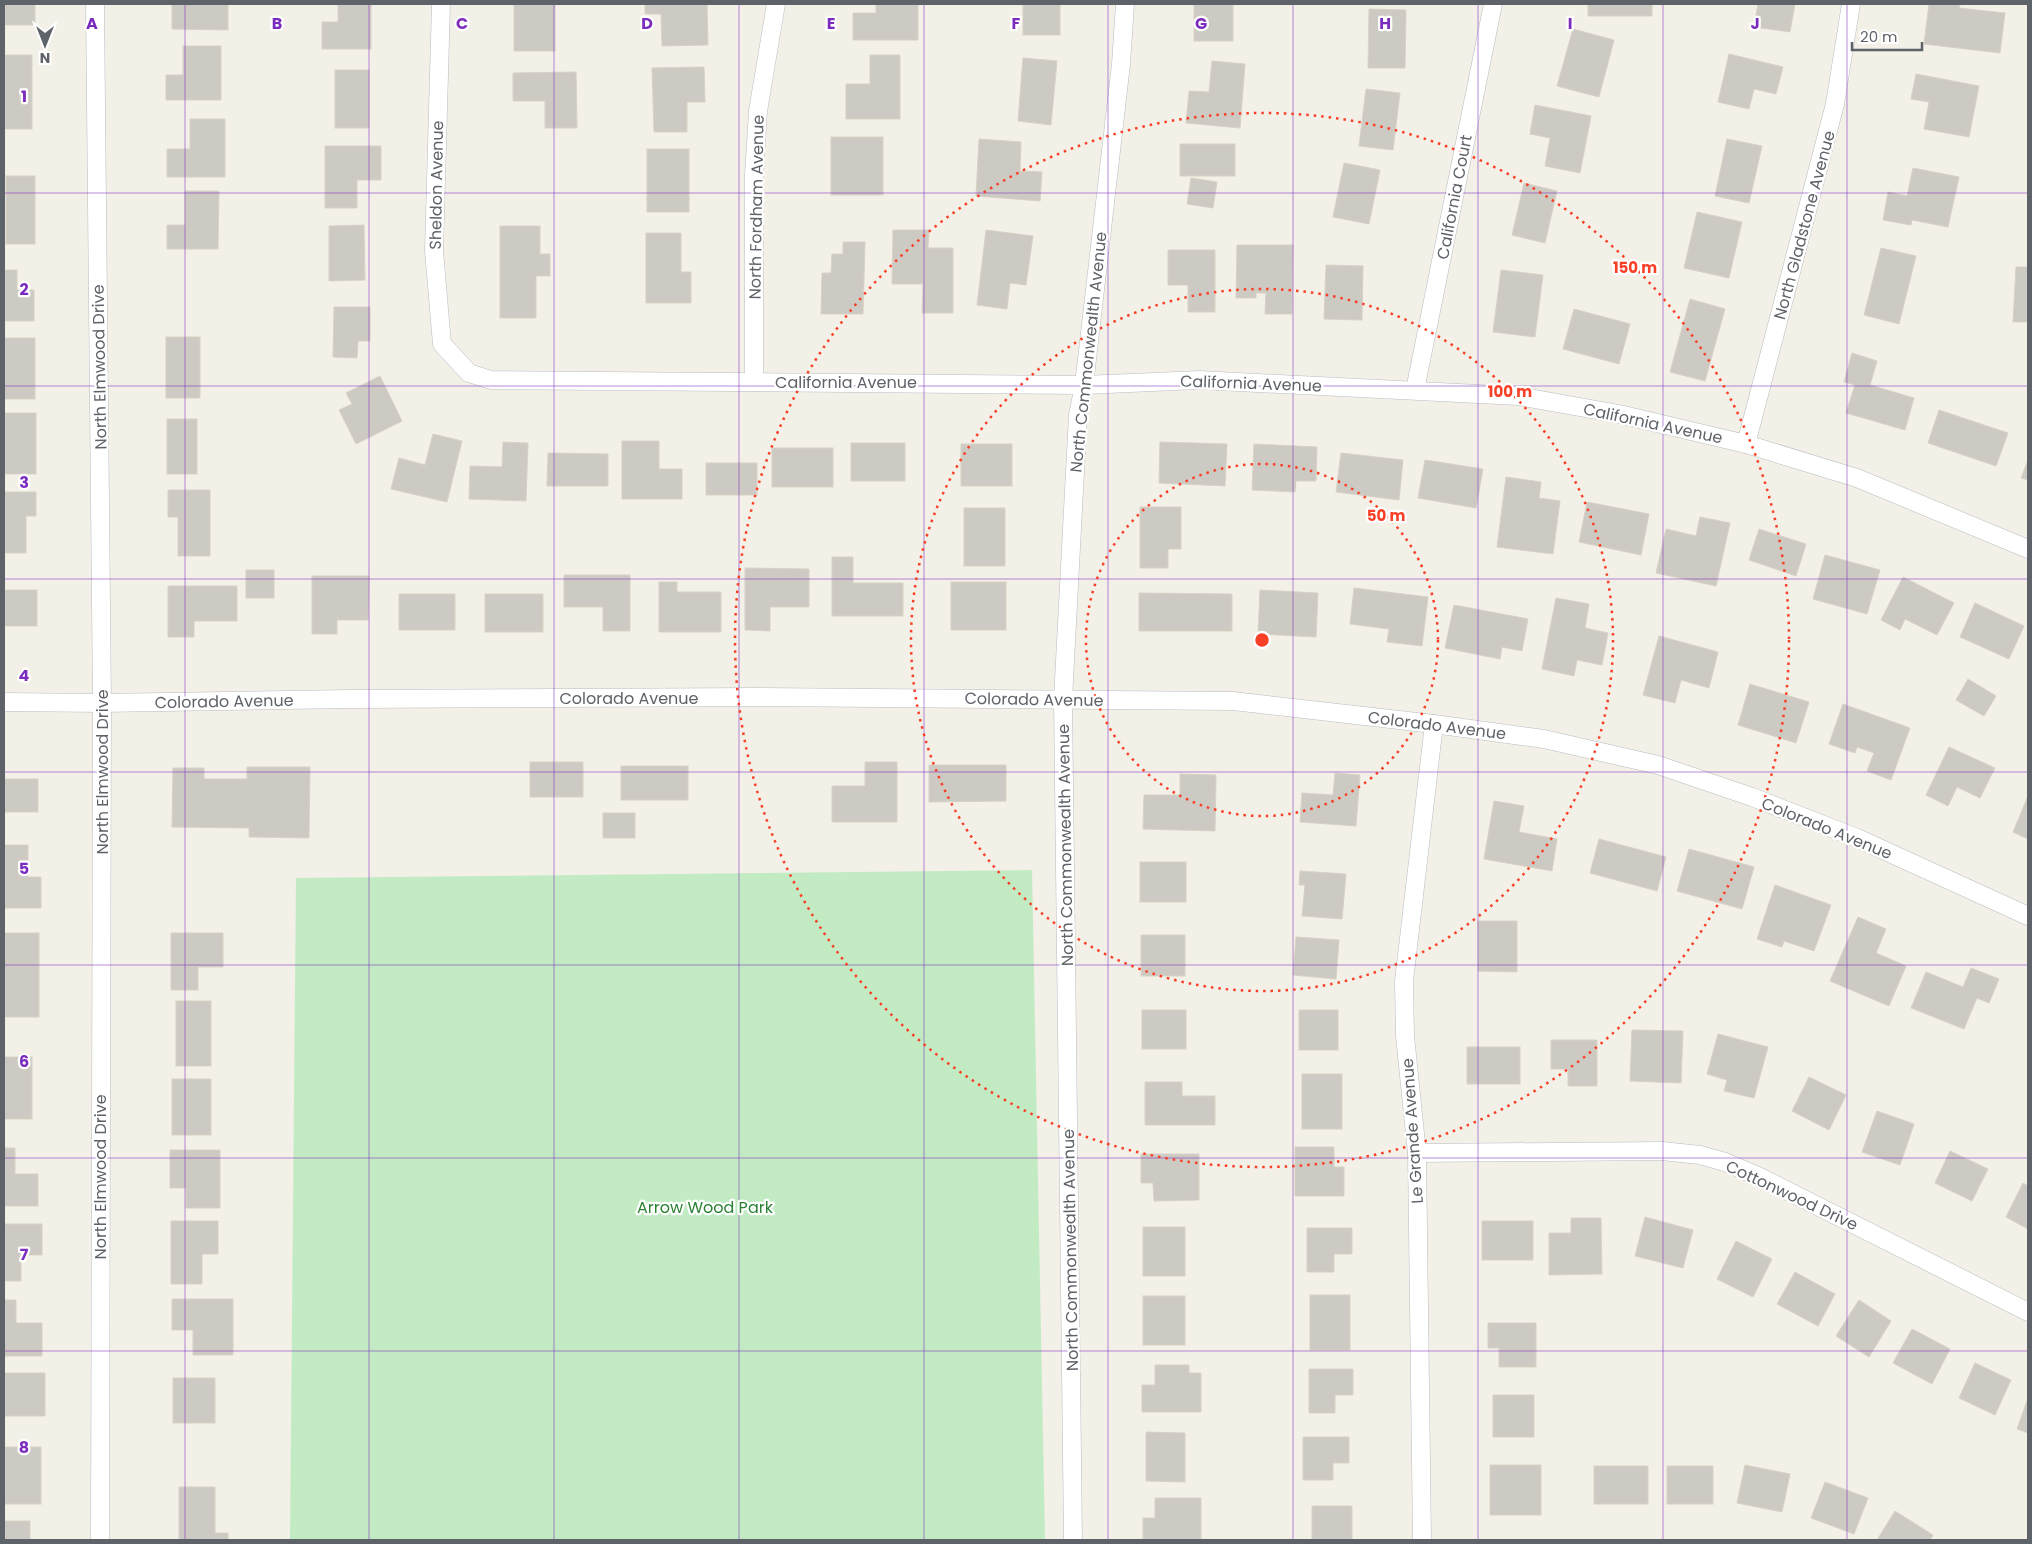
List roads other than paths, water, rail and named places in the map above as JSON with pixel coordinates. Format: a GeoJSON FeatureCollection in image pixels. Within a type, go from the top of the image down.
{"type":"FeatureCollection","features":[{"type":"Feature","properties":{"kind":"street","name":"North Elmwood Drive"},"geometry":{"type":"LineString","coordinates":[[95,4],[102,703],[100,1540]]}},
{"type":"Feature","properties":{"kind":"street","name":"Sheldon Avenue"},"geometry":{"type":"LineString","coordinates":[[441,4],[434,251],[442,344],[456,360]]}},
{"type":"Feature","properties":{"kind":"street","name":"North Fordham Avenue"},"geometry":{"type":"LineString","coordinates":[[754,382],[754,175],[758,111],[776,4]]}},
{"type":"Feature","properties":{"kind":"street","name":"North Commonwealth Avenue"},"geometry":{"type":"LineString","coordinates":[[1073,1540],[1063,699],[1078,415],[1084,385],[1121,64],[1125,4]]}},
{"type":"Feature","properties":{"kind":"street","name":"California Court"},"geometry":{"type":"LineString","coordinates":[[1415,390],[1493,4]]}},
{"type":"Feature","properties":{"kind":"street","name":"North Gladstone Avenue"},"geometry":{"type":"LineString","coordinates":[[1746,444],[1835,104],[1847,42],[1851,4]]}},
{"type":"Feature","properties":{"kind":"street","name":"California Avenue"},"geometry":{"type":"LineString","coordinates":[[456,360],[469,373],[491,380],[1084,385],[1199,380],[1518,396],[1619,414],[1746,444],[1857,478],[2028,548]]}},
{"type":"Feature","properties":{"kind":"street","name":"Colorado Avenue"},"geometry":{"type":"LineString","coordinates":[[4,702],[102,703],[461,698],[762,697],[1233,701],[1434,724],[1544,739],[1658,765],[1752,796],[1857,838],[2028,916]]}},
{"type":"Feature","properties":{"kind":"street","name":"Le Grande Avenue"},"geometry":{"type":"LineString","coordinates":[[1422,1540],[1417,1153],[1405,1036],[1404,981],[1434,724]]}},
{"type":"Feature","properties":{"kind":"street","name":"Cottonwood Drive"},"geometry":{"type":"LineString","coordinates":[[1417,1153],[1662,1152],[1700,1155],[1725,1162],[1785,1189],[2028,1312]]}},
{"type":"Feature","properties":{"kind":"park label","name":"Arrow Wood Park"},"geometry":{"type":"Point","coordinates":[705,1207]}}]}
